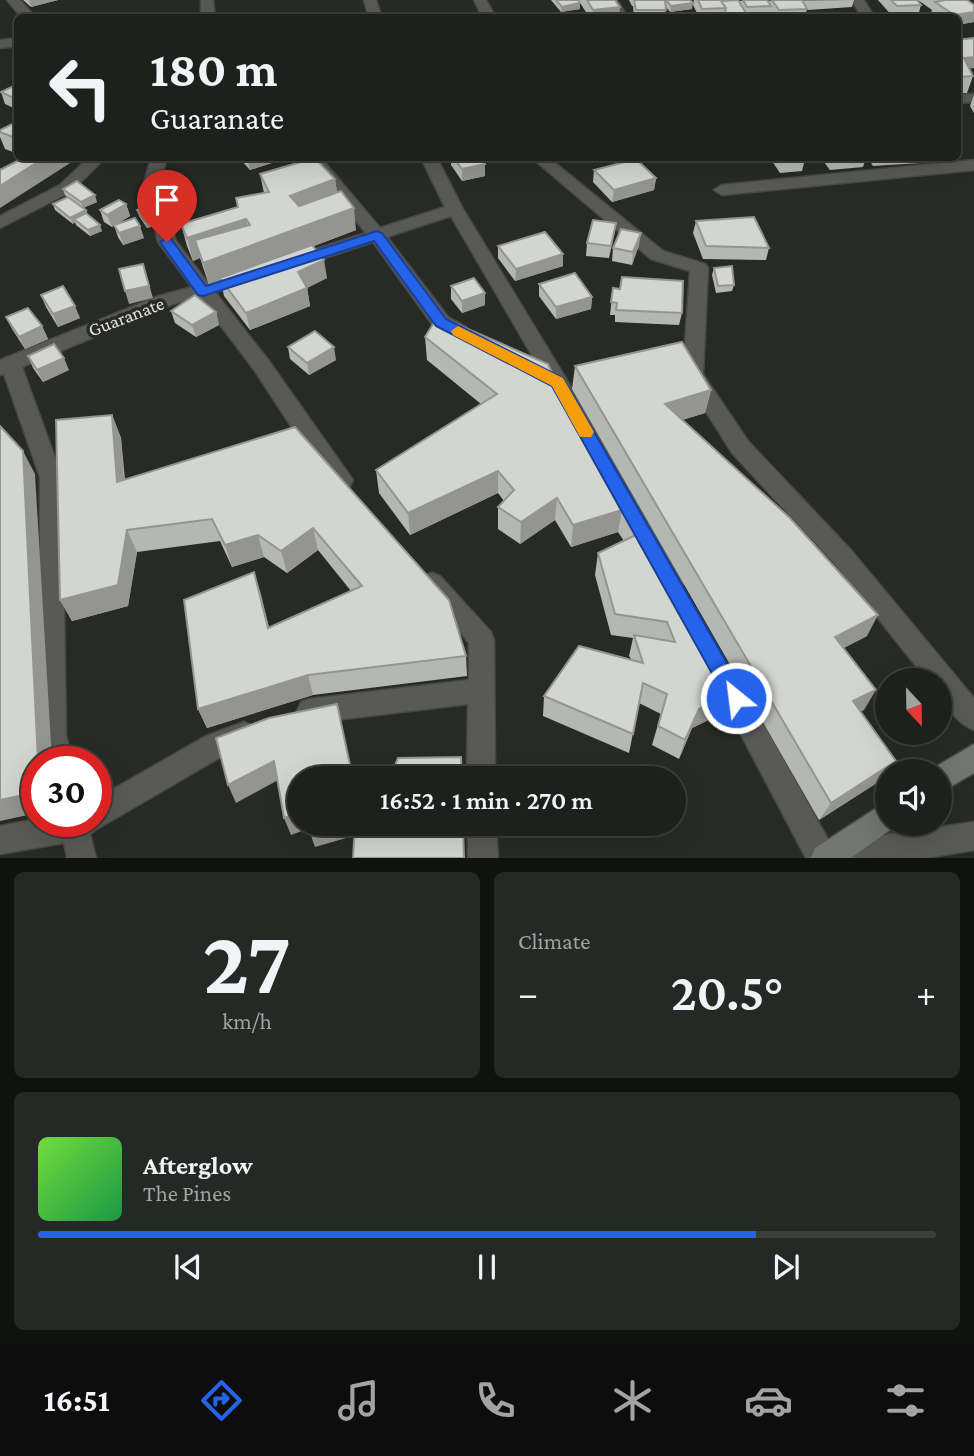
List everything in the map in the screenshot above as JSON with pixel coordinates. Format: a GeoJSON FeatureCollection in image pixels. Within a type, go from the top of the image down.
{"type":"FeatureCollection","features":[{"type":"Feature","properties":{"kind":"main road"},"geometry":{"type":"LineString","coordinates":[[952,772],[974,757]]}},
{"type":"Feature","properties":{"kind":"main road"},"geometry":{"type":"LineString","coordinates":[[824,858],[875,823]]}},
{"type":"Feature","properties":{"kind":"street"},"geometry":{"type":"LineString","coordinates":[[13,0],[26,14]]}},
{"type":"Feature","properties":{"kind":"street"},"geometry":{"type":"LineString","coordinates":[[0,223],[66,188],[94,161]]}},
{"type":"Feature","properties":{"kind":"street"},"geometry":{"type":"LineString","coordinates":[[158,161],[152,183],[167,242],[262,366],[325,460],[360,500]]}},
{"type":"Feature","properties":{"kind":"street"},"geometry":{"type":"LineString","coordinates":[[315,161],[377,235],[441,322],[476,340]]}},
{"type":"Feature","properties":{"kind":"street"},"geometry":{"type":"LineString","coordinates":[[431,161],[455,209],[558,382],[682,603]]}},
{"type":"Feature","properties":{"kind":"street"},"geometry":{"type":"LineString","coordinates":[[544,161],[657,255],[699,268],[693,375],[740,447],[842,556],[974,718]]}},
{"type":"Feature","properties":{"kind":"street"},"geometry":{"type":"LineString","coordinates":[[722,190],[974,166]]}},
{"type":"Feature","properties":{"kind":"street","name":"Guaranate"},"geometry":{"type":"LineString","coordinates":[[6,367],[108,321],[166,300],[203,292],[455,209]]}},
{"type":"Feature","properties":{"kind":"street"},"geometry":{"type":"LineString","coordinates":[[523,364],[558,382]]}},
{"type":"Feature","properties":{"kind":"street"},"geometry":{"type":"LineString","coordinates":[[6,367],[51,477],[53,736],[55,746]]}},
{"type":"Feature","properties":{"kind":"street"},"geometry":{"type":"LineString","coordinates":[[421,570],[482,640],[481,766]]}},
{"type":"Feature","properties":{"kind":"street"},"geometry":{"type":"LineString","coordinates":[[709,650],[824,858]]}},
{"type":"Feature","properties":{"kind":"street"},"geometry":{"type":"LineString","coordinates":[[112,804],[216,745],[316,709],[482,690]]}},
{"type":"Feature","properties":{"kind":"street"},"geometry":{"type":"LineString","coordinates":[[0,839],[21,834]]}},
{"type":"Feature","properties":{"kind":"street"},"geometry":{"type":"LineString","coordinates":[[482,836],[483,858]]}},
{"type":"Feature","properties":{"kind":"street"},"geometry":{"type":"LineString","coordinates":[[830,858],[974,836]]}},
{"type":"Feature","properties":{"kind":"street"},"geometry":{"type":"LineString","coordinates":[[82,858],[83,837]]}},
{"type":"Feature","properties":{"kind":"building"},"geometry":{"type":"Polygon","coordinates":[[[556,0],[578,0],[580,3],[562,7],[556,0]]]}},
{"type":"Feature","properties":{"kind":"building"},"geometry":{"type":"Polygon","coordinates":[[[587,0],[615,0],[620,7],[593,10],[587,0]]]}},
{"type":"Feature","properties":{"kind":"building"},"geometry":{"type":"Polygon","coordinates":[[[634,0],[665,0],[666,10],[636,10],[634,0]]]}},
{"type":"Feature","properties":{"kind":"building"},"geometry":{"type":"Polygon","coordinates":[[[666,0],[690,0],[693,3],[671,6],[666,0]]]}},
{"type":"Feature","properties":{"kind":"building"},"geometry":{"type":"Polygon","coordinates":[[[698,0],[721,0],[726,8],[702,9],[698,0]]]}},
{"type":"Feature","properties":{"kind":"building"},"geometry":{"type":"Polygon","coordinates":[[[738,0],[746,13],[725,13],[726,8],[721,1],[738,0]]]}},
{"type":"Feature","properties":{"kind":"building"},"geometry":{"type":"Polygon","coordinates":[[[743,0],[767,0],[771,6],[747,7],[743,0]]]}},
{"type":"Feature","properties":{"kind":"building"},"geometry":{"type":"Polygon","coordinates":[[[772,0],[802,0],[807,9],[779,10],[772,0]]]}},
{"type":"Feature","properties":{"kind":"building"},"geometry":{"type":"Polygon","coordinates":[[[891,0],[917,0],[921,5],[897,6],[891,0]]]}},
{"type":"Feature","properties":{"kind":"building"},"geometry":{"type":"Polygon","coordinates":[[[967,0],[974,5],[974,12],[953,14],[935,2],[967,0]]]}},
{"type":"Feature","properties":{"kind":"building"},"geometry":{"type":"Polygon","coordinates":[[[974,38],[974,57],[961,59],[961,40],[974,38]]]}},
{"type":"Feature","properties":{"kind":"building"},"geometry":{"type":"Polygon","coordinates":[[[961,58],[964,58],[973,76],[961,77],[961,58]]]}},
{"type":"Feature","properties":{"kind":"building"},"geometry":{"type":"Polygon","coordinates":[[[14,86],[14,98],[1,92],[14,86]]]}},
{"type":"Feature","properties":{"kind":"building"},"geometry":{"type":"Polygon","coordinates":[[[14,123],[14,137],[0,132],[14,123]]]}},
{"type":"Feature","properties":{"kind":"building"},"geometry":{"type":"Polygon","coordinates":[[[17,161],[39,161],[0,186],[0,170],[17,161]]]}},
{"type":"Feature","properties":{"kind":"building"},"geometry":{"type":"Polygon","coordinates":[[[305,161],[318,161],[335,179],[290,196],[299,206],[341,191],[354,208],[203,263],[195,240],[250,225],[246,219],[187,238],[181,224],[238,207],[236,198],[269,192],[260,174],[305,161]]]}},
{"type":"Feature","properties":{"kind":"building"},"geometry":{"type":"Polygon","coordinates":[[[456,161],[483,161],[485,164],[462,169],[456,161]]]}},
{"type":"Feature","properties":{"kind":"building"},"geometry":{"type":"Polygon","coordinates":[[[638,161],[656,178],[614,190],[594,170],[638,161]]]}},
{"type":"Feature","properties":{"kind":"building"},"geometry":{"type":"Polygon","coordinates":[[[77,181],[95,195],[81,202],[63,189],[77,181]]]}},
{"type":"Feature","properties":{"kind":"building"},"geometry":{"type":"Polygon","coordinates":[[[68,197],[86,210],[70,218],[53,204],[68,197]]]}},
{"type":"Feature","properties":{"kind":"building"},"geometry":{"type":"Polygon","coordinates":[[[119,200],[126,204],[107,215],[100,210],[119,200]]]}},
{"type":"Feature","properties":{"kind":"building"},"geometry":{"type":"Polygon","coordinates":[[[146,206],[156,218],[145,222],[137,210],[146,206]]]}},
{"type":"Feature","properties":{"kind":"building"},"geometry":{"type":"Polygon","coordinates":[[[86,213],[100,225],[88,230],[74,219],[86,213]]]}},
{"type":"Feature","properties":{"kind":"building"},"geometry":{"type":"Polygon","coordinates":[[[754,217],[769,248],[706,246],[696,221],[754,217]]]}},
{"type":"Feature","properties":{"kind":"building"},"geometry":{"type":"Polygon","coordinates":[[[135,218],[140,226],[119,233],[114,225],[135,218]]]}},
{"type":"Feature","properties":{"kind":"building"},"geometry":{"type":"Polygon","coordinates":[[[593,220],[616,223],[611,246],[587,243],[593,220]]]}},
{"type":"Feature","properties":{"kind":"building"},"geometry":{"type":"Polygon","coordinates":[[[621,229],[641,233],[633,252],[613,248],[621,229]]]}},
{"type":"Feature","properties":{"kind":"building"},"geometry":{"type":"Polygon","coordinates":[[[545,232],[563,254],[516,269],[498,246],[545,232]]]}},
{"type":"Feature","properties":{"kind":"building"},"geometry":{"type":"Polygon","coordinates":[[[312,245],[324,260],[298,272],[307,288],[246,313],[220,278],[312,245]]]}},
{"type":"Feature","properties":{"kind":"building"},"geometry":{"type":"Polygon","coordinates":[[[143,264],[149,286],[125,291],[119,269],[143,264]]]}},
{"type":"Feature","properties":{"kind":"building"},"geometry":{"type":"Polygon","coordinates":[[[732,266],[734,285],[718,286],[714,268],[732,266]]]}},
{"type":"Feature","properties":{"kind":"building"},"geometry":{"type":"Polygon","coordinates":[[[575,273],[592,297],[556,307],[539,284],[575,273]]]}},
{"type":"Feature","properties":{"kind":"building"},"geometry":{"type":"Polygon","coordinates":[[[622,277],[683,281],[682,313],[616,310],[617,303],[611,302],[613,288],[620,289],[622,277]]]}},
{"type":"Feature","properties":{"kind":"building"},"geometry":{"type":"Polygon","coordinates":[[[474,278],[485,293],[462,301],[451,286],[474,278]]]}},
{"type":"Feature","properties":{"kind":"building"},"geometry":{"type":"Polygon","coordinates":[[[63,286],[75,306],[53,314],[41,295],[63,286]]]}},
{"type":"Feature","properties":{"kind":"building"},"geometry":{"type":"Polygon","coordinates":[[[195,295],[216,312],[192,325],[171,311],[195,295]]]}},
{"type":"Feature","properties":{"kind":"building"},"geometry":{"type":"Polygon","coordinates":[[[28,308],[42,326],[19,337],[6,317],[28,308]]]}},
{"type":"Feature","properties":{"kind":"building"},"geometry":{"type":"Polygon","coordinates":[[[438,316],[548,364],[570,411],[735,691],[699,709],[685,740],[658,726],[667,694],[643,683],[633,734],[544,696],[579,646],[643,663],[634,635],[675,642],[667,622],[615,614],[598,553],[638,534],[622,510],[573,525],[557,498],[521,522],[498,507],[514,490],[498,471],[408,513],[376,470],[497,394],[425,337],[438,316]]]}},
{"type":"Feature","properties":{"kind":"building"},"geometry":{"type":"Polygon","coordinates":[[[315,331],[334,347],[307,363],[288,347],[315,331]]]}},
{"type":"Feature","properties":{"kind":"building"},"geometry":{"type":"Polygon","coordinates":[[[682,342],[711,390],[665,404],[790,518],[878,615],[835,637],[875,689],[853,701],[875,732],[875,746],[885,746],[895,759],[875,759],[875,775],[831,803],[575,366],[682,342]]]}},
{"type":"Feature","properties":{"kind":"building"},"geometry":{"type":"Polygon","coordinates":[[[54,344],[64,358],[37,370],[28,356],[54,344]]]}},
{"type":"Feature","properties":{"kind":"building"},"geometry":{"type":"Polygon","coordinates":[[[112,415],[117,482],[295,427],[449,600],[466,656],[308,675],[198,709],[184,600],[254,572],[268,628],[362,586],[313,528],[281,551],[258,535],[225,545],[212,519],[127,530],[118,585],[60,600],[56,420],[112,415]]]}},
{"type":"Feature","properties":{"kind":"building"},"geometry":{"type":"Polygon","coordinates":[[[0,426],[23,451],[37,746],[21,746],[21,795],[0,800],[0,426]]]}},
{"type":"Feature","properties":{"kind":"building"},"geometry":{"type":"Polygon","coordinates":[[[337,704],[350,766],[287,766],[287,817],[284,818],[274,761],[228,785],[216,738],[269,718],[337,704]]]}},
{"type":"Feature","properties":{"kind":"building"},"geometry":{"type":"Polygon","coordinates":[[[461,757],[461,766],[395,766],[398,758],[461,757]]]}},
{"type":"Feature","properties":{"kind":"building"},"geometry":{"type":"Polygon","coordinates":[[[354,836],[463,836],[464,858],[353,858],[354,836]]]}},
{"type":"Feature","properties":{"kind":"slow traffic"},"geometry":{"type":"LineString","coordinates":[[458,331],[558,382],[586,432]]}},
{"type":"Feature","properties":{"kind":"route"},"geometry":{"type":"LineString","coordinates":[[167,242],[203,292],[377,235],[441,322],[558,382],[736,698]]}}]}
